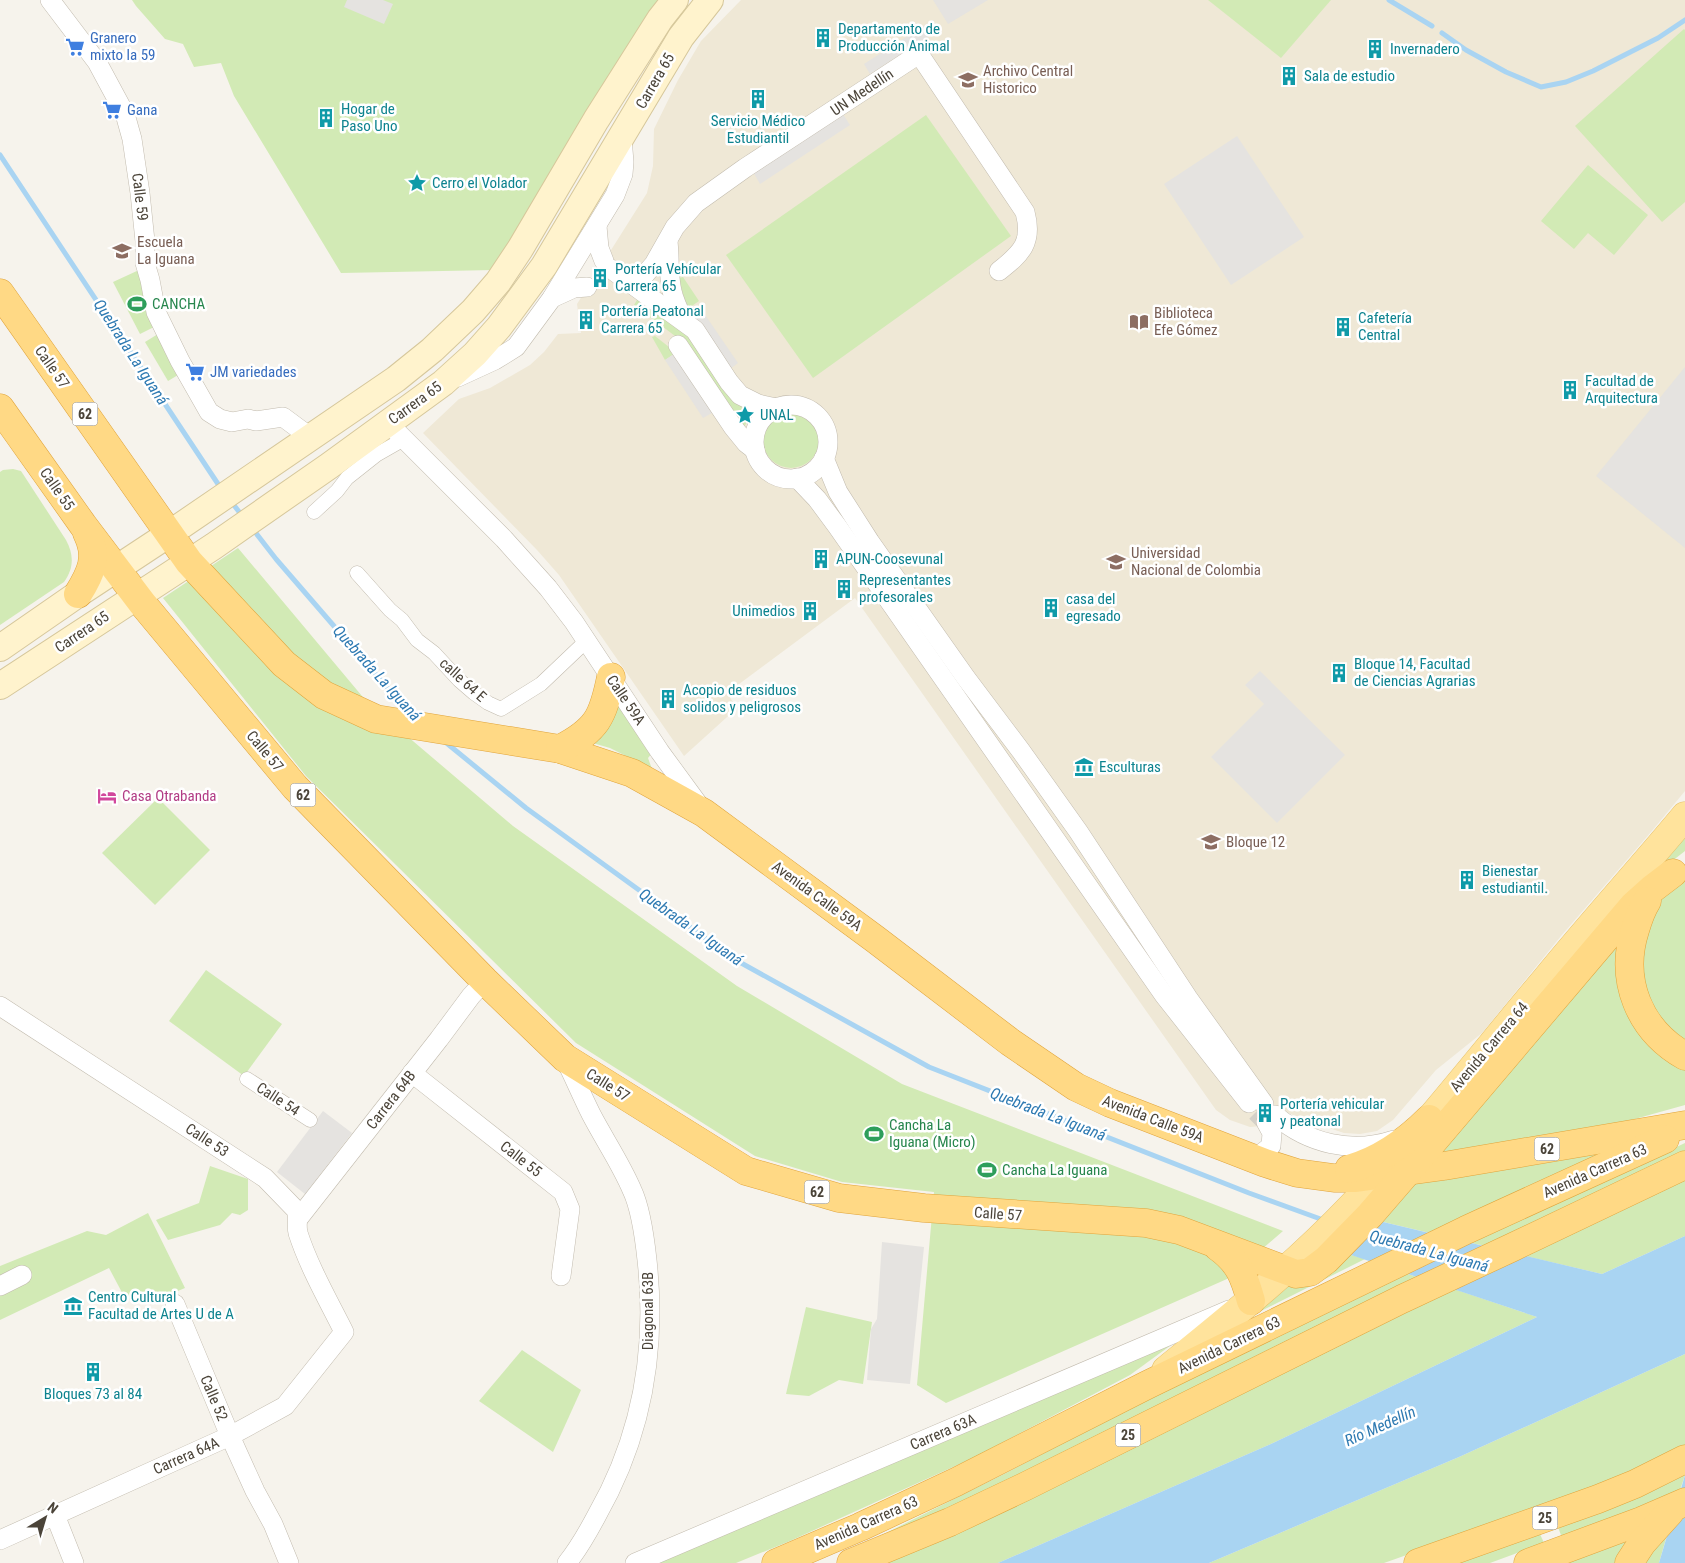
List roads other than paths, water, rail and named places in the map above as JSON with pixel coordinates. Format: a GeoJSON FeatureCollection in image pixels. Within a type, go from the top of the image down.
{"type":"FeatureCollection","features":[{"type":"Feature","properties":{"kind":"highway","name":"Calle 57"},"geometry":{"type":"LineString","coordinates":[[0,293],[189,562],[284,664],[324,696],[376,719],[560,749]]}},
{"type":"Feature","properties":{"kind":"highway","name":"Calle 55"},"geometry":{"type":"LineString","coordinates":[[0,408],[116,569]]}},
{"type":"Feature","properties":{"kind":"highway"},"geometry":{"type":"LineString","coordinates":[[78,594],[88,579],[94,562],[90,540],[83,525]]}},
{"type":"Feature","properties":{"kind":"highway","name":"Calle 57"},"geometry":{"type":"LineString","coordinates":[[116,569],[295,787],[485,981],[565,1058],[746,1171],[839,1198],[924,1208],[1146,1223],[1163,1226],[1286,1270]]}},
{"type":"Feature","properties":{"kind":"highway"},"geometry":{"type":"LineString","coordinates":[[560,749],[580,739],[596,723],[606,703],[611,677]]}},
{"type":"Feature","properties":{"kind":"highway","name":"62"},"geometry":{"type":"LineString","coordinates":[[560,749],[632,773],[704,813]]}},
{"type":"Feature","properties":{"kind":"highway","name":"Avenida Calle 59A"},"geometry":{"type":"LineString","coordinates":[[704,813],[1062,1079],[1110,1103],[1280,1169],[1334,1178],[1381,1175],[1685,1125]]}},
{"type":"Feature","properties":{"kind":"highway"},"geometry":{"type":"LineString","coordinates":[[1679,869],[1653,893],[1644,906],[1636,924],[1630,952],[1630,979],[1633,994],[1646,1020],[1669,1044],[1685,1056]]}},
{"type":"Feature","properties":{"kind":"highway","name":"Avenida Carrera 64"},"geometry":{"type":"LineString","coordinates":[[1286,1270],[1296,1274],[1310,1272],[1318,1254],[1361,1211],[1408,1172],[1633,906],[1679,869]]}},
{"type":"Feature","properties":{"kind":"highway"},"geometry":{"type":"LineString","coordinates":[[1313,1176],[1351,1169],[1368,1163],[1412,1137],[1430,1119]]}},
{"type":"Feature","properties":{"kind":"highway","name":"Avenida Carrera 63"},"geometry":{"type":"LineString","coordinates":[[776,1563],[860,1527],[956,1482],[1147,1385],[1360,1281],[1466,1230],[1685,1130]]}},
{"type":"Feature","properties":{"kind":"highway","name":"Avenida Carrera 63"},"geometry":{"type":"LineString","coordinates":[[850,1563],[950,1522],[1024,1487],[1402,1298],[1685,1165]]}},
{"type":"Feature","properties":{"kind":"highway"},"geometry":{"type":"LineString","coordinates":[[1210,1242],[1228,1254],[1237,1264],[1243,1274],[1251,1301]]}},
{"type":"Feature","properties":{"kind":"highway","name":"25"},"geometry":{"type":"LineString","coordinates":[[1418,1563],[1598,1499],[1677,1463]]}},
{"type":"Feature","properties":{"kind":"highway"},"geometry":{"type":"LineString","coordinates":[[1629,1563],[1642,1543],[1680,1504]]}},
{"type":"Feature","properties":{"kind":"highway","name":"25"},"geometry":{"type":"LineString","coordinates":[[1528,1563],[1680,1504]]}},
{"type":"Feature","properties":{"kind":"highway"},"geometry":{"type":"LineString","coordinates":[[813,1563],[860,1527]]}},
{"type":"Feature","properties":{"kind":"main road","name":"Carrera 65"},"geometry":{"type":"LineString","coordinates":[[0,648],[396,379],[432,350],[473,311],[498,282],[520,249],[596,120],[660,19],[675,0]]}},
{"type":"Feature","properties":{"kind":"main road","name":"Carrera 65"},"geometry":{"type":"LineString","coordinates":[[0,686],[214,546],[336,461],[392,433],[475,354],[522,298],[544,266],[681,37],[697,14],[710,0]]}},
{"type":"Feature","properties":{"kind":"main road"},"geometry":{"type":"LineString","coordinates":[[336,461],[380,421],[383,410],[371,396]]}},
{"type":"Feature","properties":{"kind":"main road","name":"Avenida Carrera 64"},"geometry":{"type":"LineString","coordinates":[[1361,1211],[1381,1175],[1402,1153],[1615,897],[1685,816]]}},
{"type":"Feature","properties":{"kind":"main road"},"geometry":{"type":"LineString","coordinates":[[1147,1385],[1251,1301],[1286,1270]]}},
{"type":"Feature","properties":{"kind":"street","name":"Calle 59"},"geometry":{"type":"LineString","coordinates":[[50,0],[97,62],[124,114],[132,139],[140,193],[145,241],[145,263],[156,312],[180,360],[210,412],[220,419],[232,422],[283,417],[306,440]]}},
{"type":"Feature","properties":{"kind":"street","name":"UN Medellín"},"geometry":{"type":"LineString","coordinates":[[668,242],[675,227],[685,214],[708,195],[919,54],[1025,212],[1028,224],[1026,242],[1017,257],[999,271]]}},
{"type":"Feature","properties":{"kind":"street"},"geometry":{"type":"LineString","coordinates":[[443,384],[495,360],[516,347],[552,298],[615,195],[623,174],[622,138]]}},
{"type":"Feature","properties":{"kind":"street"},"geometry":{"type":"LineString","coordinates":[[597,226],[599,248],[608,265],[695,330],[734,389],[745,398],[758,404],[776,408]]}},
{"type":"Feature","properties":{"kind":"street"},"geometry":{"type":"LineString","coordinates":[[635,286],[654,264],[668,242]]}},
{"type":"Feature","properties":{"kind":"street"},"geometry":{"type":"LineString","coordinates":[[668,242],[669,273],[672,291],[684,321]]}},
{"type":"Feature","properties":{"kind":"street"},"geometry":{"type":"LineString","coordinates":[[552,298],[574,288],[588,287]]}},
{"type":"Feature","properties":{"kind":"street"},"geometry":{"type":"LineString","coordinates":[[678,346],[733,427],[746,443],[755,450]]}},
{"type":"Feature","properties":{"kind":"street"},"geometry":{"type":"LineString","coordinates":[[785,406],[803,408],[820,420],[825,429],[827,450],[824,458],[813,472],[797,478],[782,478],[772,474],[760,463],[755,450],[755,433],[758,425],[776,408],[785,406]]}},
{"type":"Feature","properties":{"kind":"street"},"geometry":{"type":"LineString","coordinates":[[314,512],[337,491],[347,478],[376,455],[392,433]]}},
{"type":"Feature","properties":{"kind":"street","name":"Calle 59A"},"geometry":{"type":"LineString","coordinates":[[392,433],[537,574],[574,622],[660,752],[704,813]]}},
{"type":"Feature","properties":{"kind":"street"},"geometry":{"type":"LineString","coordinates":[[824,458],[838,492],[870,542],[966,678],[1078,831],[1265,1113],[1272,1133],[1271,1146],[1261,1154],[1246,1155]]}},
{"type":"Feature","properties":{"kind":"street"},"geometry":{"type":"LineString","coordinates":[[797,478],[817,498],[837,526],[1164,995],[1265,1113],[1319,1141],[1338,1146],[1357,1147],[1383,1144],[1400,1138],[1416,1130],[1430,1119]]}},
{"type":"Feature","properties":{"kind":"street","name":"calle 64 E"},"geometry":{"type":"LineString","coordinates":[[356,573],[390,610],[402,620],[416,640],[434,653],[459,680],[488,703],[501,709],[541,684],[581,646]]}},
{"type":"Feature","properties":{"kind":"street","name":"Carrera 64B"},"geometry":{"type":"LineString","coordinates":[[298,1219],[347,1142],[412,1073],[471,996],[485,981]]}},
{"type":"Feature","properties":{"kind":"street","name":"Calle 53"},"geometry":{"type":"LineString","coordinates":[[0,1006],[265,1178],[296,1210],[298,1232],[311,1266],[344,1332]]}},
{"type":"Feature","properties":{"kind":"street","name":"Diagonal 63B"},"geometry":{"type":"LineString","coordinates":[[565,1058],[590,1113],[633,1192],[645,1241],[651,1292],[650,1343],[647,1368],[643,1393],[630,1442],[611,1490],[581,1543],[567,1563]]}},
{"type":"Feature","properties":{"kind":"street","name":"Calle 55"},"geometry":{"type":"LineString","coordinates":[[412,1073],[563,1192],[570,1209],[561,1276]]}},
{"type":"Feature","properties":{"kind":"street","name":"Calle 54"},"geometry":{"type":"LineString","coordinates":[[247,1079],[310,1120]]}},
{"type":"Feature","properties":{"kind":"street"},"geometry":{"type":"LineString","coordinates":[[0,1286],[22,1275]]}},
{"type":"Feature","properties":{"kind":"street","name":"Carrera 63A"},"geometry":{"type":"LineString","coordinates":[[635,1563],[1251,1301]]}},
{"type":"Feature","properties":{"kind":"street","name":"Calle 52"},"geometry":{"type":"LineString","coordinates":[[175,1304],[230,1436],[255,1491],[273,1524],[289,1563]]}},
{"type":"Feature","properties":{"kind":"street","name":"Carrera 64A"},"geometry":{"type":"LineString","coordinates":[[0,1540],[230,1436],[285,1406],[344,1332]]}},
{"type":"Feature","properties":{"kind":"street","name":"Calle 52"},"geometry":{"type":"LineString","coordinates":[[255,1491],[264,1527],[279,1563]]}},
{"type":"Feature","properties":{"kind":"street"},"geometry":{"type":"LineString","coordinates":[[55,1515],[74,1563]]}},
{"type":"Feature","properties":{"kind":"water","name":"Río Medellín"},"geometry":{"type":"Polygon","coordinates":[[[1379,1221],[1602,1274],[1685,1236],[1685,1354],[1459,1457],[1209,1563],[998,1563],[1273,1443],[1537,1317],[1348,1254],[1379,1221]]]}},
{"type":"Feature","properties":{"kind":"water"},"geometry":{"type":"Polygon","coordinates":[[[1685,1475],[1685,1563],[1659,1563],[1685,1475]]]}},
{"type":"Feature","properties":{"kind":"waterway"},"geometry":{"type":"LineString","coordinates":[[1389,0],[1432,26]]}},
{"type":"Feature","properties":{"kind":"waterway"},"geometry":{"type":"LineString","coordinates":[[1442,33],[1466,50],[1506,72],[1541,87],[1566,82],[1593,71],[1658,38],[1685,20]]}},
{"type":"Feature","properties":{"kind":"waterway","name":"Quebrada La Iguaná"},"geometry":{"type":"LineString","coordinates":[[0,155],[222,490]]}},
{"type":"Feature","properties":{"kind":"waterway","name":"Quebrada La Iguaná"},"geometry":{"type":"LineString","coordinates":[[230,500],[243,517]]}},
{"type":"Feature","properties":{"kind":"waterway","name":"Quebrada La Iguaná"},"geometry":{"type":"LineString","coordinates":[[252,528],[276,559],[410,714]]}},
{"type":"Feature","properties":{"kind":"waterway","name":"Quebrada La Iguaná"},"geometry":{"type":"LineString","coordinates":[[444,741],[526,808],[734,959],[929,1067],[1249,1193],[1326,1221]]}},
{"type":"Feature","properties":{"kind":"tunnel"},"geometry":{"type":"LineString","coordinates":[[1256,1112],[1266,1122]]}},
{"type":"Feature","properties":{"kind":"place","name":"Departamento de Producción Animal"},"geometry":{"type":"Point","coordinates":[823,38]}},
{"type":"Feature","properties":{"kind":"place","name":"Granero mixto la 59"},"geometry":{"type":"Point","coordinates":[75,47]}},
{"type":"Feature","properties":{"kind":"place","name":"Invernadero"},"geometry":{"type":"Point","coordinates":[1375,49]}},
{"type":"Feature","properties":{"kind":"place","name":"Sala de estudio"},"geometry":{"type":"Point","coordinates":[1289,76]}},
{"type":"Feature","properties":{"kind":"place","name":"Archivo Central Historico"},"geometry":{"type":"Point","coordinates":[968,80]}},
{"type":"Feature","properties":{"kind":"place","name":"Servicio Médico Estudiantil"},"geometry":{"type":"Point","coordinates":[758,99]}},
{"type":"Feature","properties":{"kind":"place","name":"Gana"},"geometry":{"type":"Point","coordinates":[112,110]}},
{"type":"Feature","properties":{"kind":"place","name":"Hogar de Paso Uno"},"geometry":{"type":"Point","coordinates":[326,118]}},
{"type":"Feature","properties":{"kind":"place","name":"Cerro el Volador"},"geometry":{"type":"Point","coordinates":[417,183]}},
{"type":"Feature","properties":{"kind":"place","name":"Escuela La Iguana"},"geometry":{"type":"Point","coordinates":[122,251]}},
{"type":"Feature","properties":{"kind":"place","name":"Portería Vehícular Carrera 65"},"geometry":{"type":"Point","coordinates":[600,278]}},
{"type":"Feature","properties":{"kind":"place","name":"CANCHA"},"geometry":{"type":"Point","coordinates":[137,304]}},
{"type":"Feature","properties":{"kind":"place","name":"Portería Peatonal Carrera 65"},"geometry":{"type":"Point","coordinates":[586,320]}},
{"type":"Feature","properties":{"kind":"place","name":"Biblioteca Efe Gómez"},"geometry":{"type":"Point","coordinates":[1139,322]}},
{"type":"Feature","properties":{"kind":"place","name":"Cafetería Central"},"geometry":{"type":"Point","coordinates":[1343,327]}},
{"type":"Feature","properties":{"kind":"place","name":"JM variedades"},"geometry":{"type":"Point","coordinates":[195,372]}},
{"type":"Feature","properties":{"kind":"place","name":"Facultad de Arquitectura"},"geometry":{"type":"Point","coordinates":[1570,390]}},
{"type":"Feature","properties":{"kind":"place","name":"UNAL"},"geometry":{"type":"Point","coordinates":[745,415]}},
{"type":"Feature","properties":{"kind":"place","name":"APUN-Coosevunal"},"geometry":{"type":"Point","coordinates":[821,559]}},
{"type":"Feature","properties":{"kind":"place","name":"Universidad Nacional de Colombia"},"geometry":{"type":"Point","coordinates":[1116,562]}},
{"type":"Feature","properties":{"kind":"place","name":"Representantes profesorales"},"geometry":{"type":"Point","coordinates":[844,589]}},
{"type":"Feature","properties":{"kind":"place","name":"casa del egresado"},"geometry":{"type":"Point","coordinates":[1051,608]}},
{"type":"Feature","properties":{"kind":"place","name":"Unimedios"},"geometry":{"type":"Point","coordinates":[810,611]}},
{"type":"Feature","properties":{"kind":"place","name":"Bloque 14, Facultad de Ciencias Agrarias"},"geometry":{"type":"Point","coordinates":[1339,673]}},
{"type":"Feature","properties":{"kind":"place","name":"Acopio de residuos solidos y peligrosos"},"geometry":{"type":"Point","coordinates":[668,699]}},
{"type":"Feature","properties":{"kind":"place","name":"Esculturas"},"geometry":{"type":"Point","coordinates":[1084,767]}},
{"type":"Feature","properties":{"kind":"place","name":"Casa Otrabanda"},"geometry":{"type":"Point","coordinates":[107,796]}},
{"type":"Feature","properties":{"kind":"place","name":"Bloque 12"},"geometry":{"type":"Point","coordinates":[1211,842]}},
{"type":"Feature","properties":{"kind":"place","name":"Bienestar estudiantil."},"geometry":{"type":"Point","coordinates":[1467,880]}},
{"type":"Feature","properties":{"kind":"place","name":"Portería vehicular y peatonal"},"geometry":{"type":"Point","coordinates":[1265,1113]}},
{"type":"Feature","properties":{"kind":"place","name":"Cancha La Iguana (Micro)"},"geometry":{"type":"Point","coordinates":[874,1134]}},
{"type":"Feature","properties":{"kind":"place","name":"Cancha La Iguana"},"geometry":{"type":"Point","coordinates":[987,1170]}},
{"type":"Feature","properties":{"kind":"place","name":"Centro Cultural Facultad de Artes U de A"},"geometry":{"type":"Point","coordinates":[73,1306]}},
{"type":"Feature","properties":{"kind":"place","name":"Bloques 73 al 84"},"geometry":{"type":"Point","coordinates":[93,1372]}}]}
